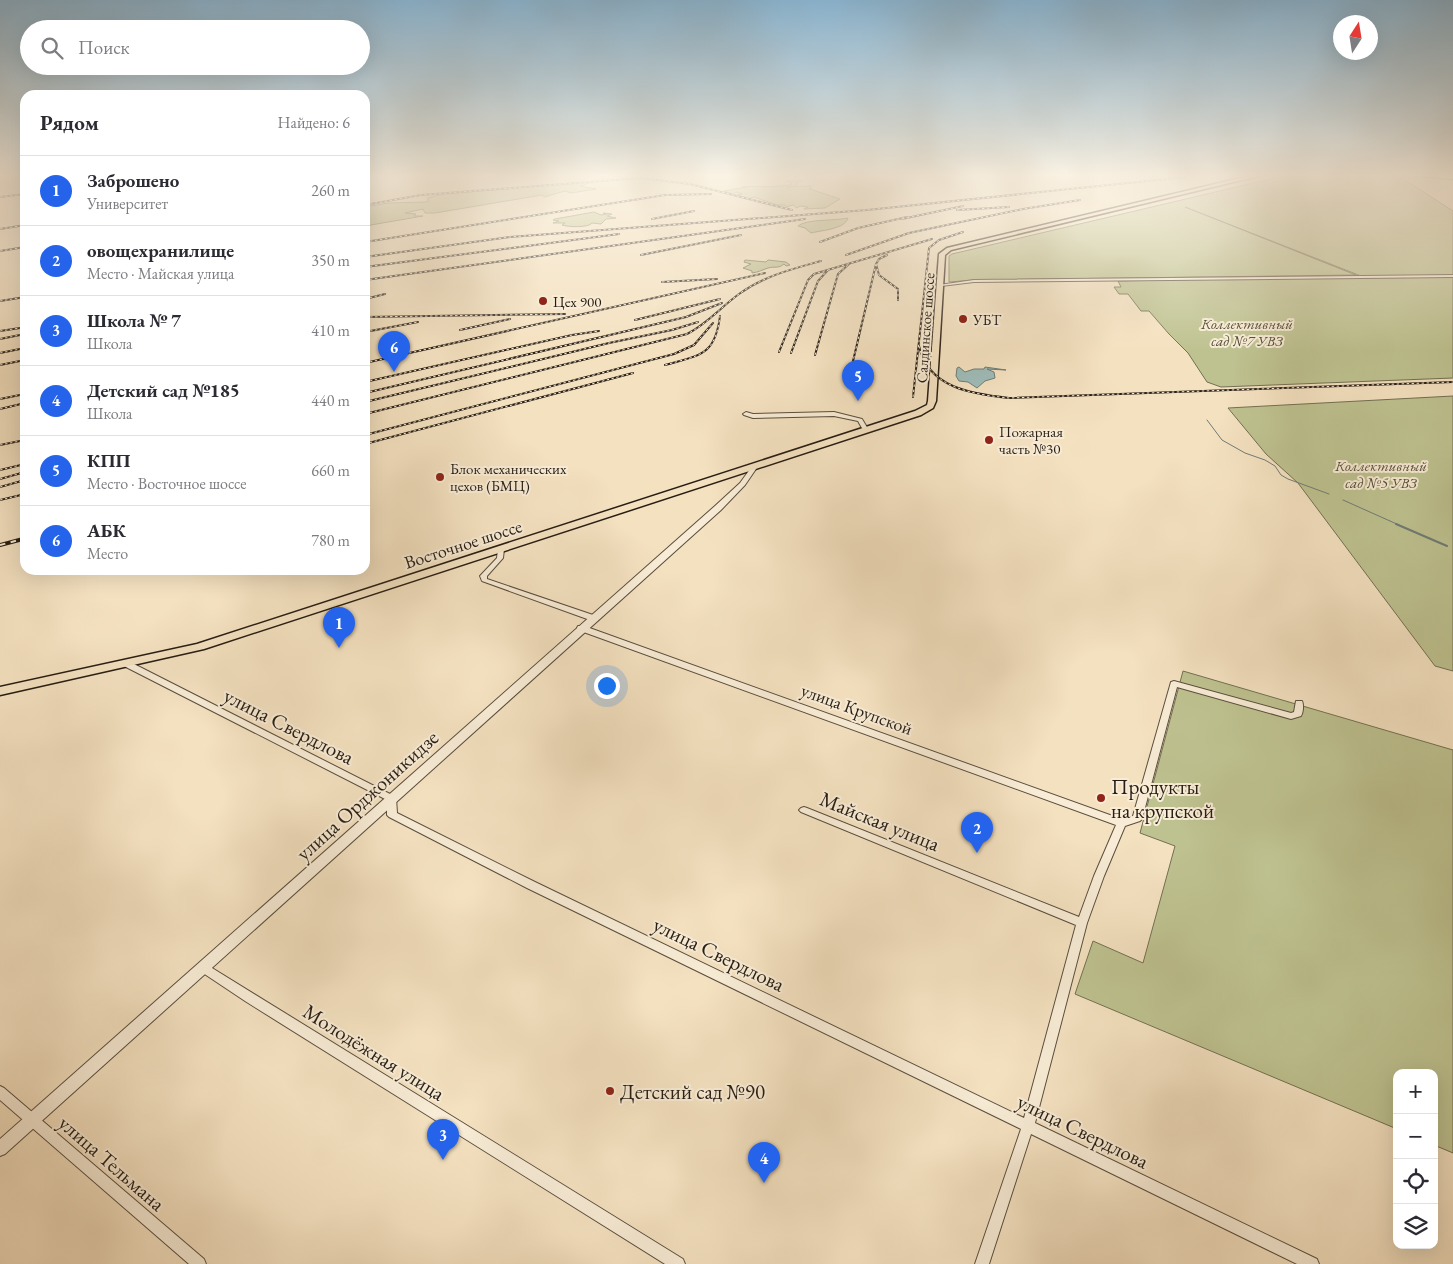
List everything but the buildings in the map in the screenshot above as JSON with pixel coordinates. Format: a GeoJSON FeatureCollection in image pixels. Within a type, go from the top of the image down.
{"type":"FeatureCollection","features":[{"type":"Feature","properties":{"kind":"main road","name":"Салдинское шоссе"},"geometry":{"type":"LineString","coordinates":[[930,406],[935,368],[942,254],[949,249],[1016,233]]}},
{"type":"Feature","properties":{"kind":"main road","name":"Восточное шоссе"},"geometry":{"type":"LineString","coordinates":[[0,691],[200,647],[755,466],[918,412],[930,406]]}},
{"type":"Feature","properties":{"kind":"street"},"geometry":{"type":"LineString","coordinates":[[941,285],[974,281],[1453,276]]}},
{"type":"Feature","properties":{"kind":"street"},"geometry":{"type":"LineString","coordinates":[[746,414],[752,416],[834,414],[860,420],[865,429]]}},
{"type":"Feature","properties":{"kind":"street","name":"улица Орджоникидзе"},"geometry":{"type":"LineString","coordinates":[[0,1148],[204,968],[391,798],[724,502],[743,484],[755,466]]}},
{"type":"Feature","properties":{"kind":"street"},"geometry":{"type":"LineString","coordinates":[[501,548],[500,558],[483,576],[484,580],[593,618]]}},
{"type":"Feature","properties":{"kind":"street","name":"улица Крупской"},"geometry":{"type":"LineString","coordinates":[[582,628],[1122,822]]}},
{"type":"Feature","properties":{"kind":"street","name":"улица Свердлова"},"geometry":{"type":"LineString","coordinates":[[125,664],[391,798],[392,815],[531,885],[1312,1264]]}},
{"type":"Feature","properties":{"kind":"street"},"geometry":{"type":"LineString","coordinates":[[982,1264],[1028,1125],[1082,923],[1122,822],[1137,819],[1174,684],[1291,716],[1298,714],[1299,703]]}},
{"type":"Feature","properties":{"kind":"street","name":"Майская улица"},"geometry":{"type":"LineString","coordinates":[[804,810],[1082,923]]}},
{"type":"Feature","properties":{"kind":"street","name":"Молодёжная улица"},"geometry":{"type":"LineString","coordinates":[[204,968],[249,998],[678,1264]]}},
{"type":"Feature","properties":{"kind":"street","name":"улица Тельмана"},"geometry":{"type":"LineString","coordinates":[[0,1092],[199,1264]]}},
{"type":"Feature","properties":{"kind":"green space"},"geometry":{"type":"Polygon","coordinates":[[[1041,233],[1250,233],[1356,275],[973,280],[949,282],[949,256],[1041,233]]]}},
{"type":"Feature","properties":{"kind":"green space","name":"Коллективный сад №7 УВЗ"},"geometry":{"type":"Polygon","coordinates":[[[1251,233],[1453,233],[1453,378],[1221,387],[1207,382],[1188,353],[1149,311],[1141,311],[1128,294],[1119,294],[1114,287],[1121,287],[1118,281],[1361,276],[1251,233]]]}},
{"type":"Feature","properties":{"kind":"green space"},"geometry":{"type":"Polygon","coordinates":[[[745,260],[786,262],[790,265],[786,266],[784,264],[752,273],[752,271],[743,268],[751,264],[744,262],[745,260]]]}},
{"type":"Feature","properties":{"kind":"green space","name":"Коллективный сад №5 УВЗ"},"geometry":{"type":"Polygon","coordinates":[[[1453,396],[1453,671],[1435,666],[1298,483],[1266,454],[1228,408],[1453,396]]]}},
{"type":"Feature","properties":{"kind":"green space"},"geometry":{"type":"Polygon","coordinates":[[[1183,671],[1453,750],[1453,1153],[1438,1147],[1438,1069],[1393,1069],[1393,1127],[1075,994],[1093,941],[1143,963],[1175,846],[1140,833],[1183,671]]]}},
{"type":"Feature","properties":{"kind":"water"},"geometry":{"type":"Polygon","coordinates":[[[959,367],[965,372],[974,369],[984,369],[985,367],[1006,370],[987,369],[994,372],[995,378],[985,381],[977,388],[968,382],[959,381],[956,376],[957,368],[959,367]]]}},
{"type":"Feature","properties":{"kind":"waterway"},"geometry":{"type":"LineString","coordinates":[[1207,420],[1222,440],[1245,453],[1265,460],[1275,466],[1281,475],[1288,479],[1329,494]]}},
{"type":"Feature","properties":{"kind":"waterway"},"geometry":{"type":"LineString","coordinates":[[1343,500],[1399,525]]}},
{"type":"Feature","properties":{"kind":"waterway"},"geometry":{"type":"LineString","coordinates":[[1396,524],[1447,546]]}},
{"type":"Feature","properties":{"kind":"railway"},"geometry":{"type":"LineString","coordinates":[[370,241],[423,233]]}},
{"type":"Feature","properties":{"kind":"railway"},"geometry":{"type":"LineString","coordinates":[[370,256],[510,237],[563,233]]}},
{"type":"Feature","properties":{"kind":"railway"},"geometry":{"type":"LineString","coordinates":[[370,279],[704,233]]}},
{"type":"Feature","properties":{"kind":"railway"},"geometry":{"type":"LineString","coordinates":[[820,242],[844,233]]}},
{"type":"Feature","properties":{"kind":"railway"},"geometry":{"type":"LineString","coordinates":[[846,255],[909,233]]}},
{"type":"Feature","properties":{"kind":"railway"},"geometry":{"type":"LineString","coordinates":[[913,397],[929,248],[939,240],[960,233]]}},
{"type":"Feature","properties":{"kind":"railway"},"geometry":{"type":"LineString","coordinates":[[370,266],[619,234]]}},
{"type":"Feature","properties":{"kind":"railway"},"geometry":{"type":"LineString","coordinates":[[641,255],[741,235]]}},
{"type":"Feature","properties":{"kind":"railway"},"geometry":{"type":"LineString","coordinates":[[779,352],[808,280],[814,274],[932,239]]}},
{"type":"Feature","properties":{"kind":"railway"},"geometry":{"type":"LineString","coordinates":[[0,251],[20,248]]}},
{"type":"Feature","properties":{"kind":"railway"},"geometry":{"type":"LineString","coordinates":[[876,264],[879,259],[887,255]]}},
{"type":"Feature","properties":{"kind":"railway"},"geometry":{"type":"LineString","coordinates":[[370,413],[687,334],[739,294],[758,282],[821,261]]}},
{"type":"Feature","properties":{"kind":"railway"},"geometry":{"type":"LineString","coordinates":[[815,355],[838,274],[849,264]]}},
{"type":"Feature","properties":{"kind":"railway"},"geometry":{"type":"LineString","coordinates":[[849,378],[876,264]]}},
{"type":"Feature","properties":{"kind":"railway"},"geometry":{"type":"LineString","coordinates":[[876,264],[879,275],[898,289],[898,300]]}},
{"type":"Feature","properties":{"kind":"railway"},"geometry":{"type":"LineString","coordinates":[[791,353],[818,281],[828,270]]}},
{"type":"Feature","properties":{"kind":"railway"},"geometry":{"type":"LineString","coordinates":[[370,362],[765,273]]}},
{"type":"Feature","properties":{"kind":"railway"},"geometry":{"type":"LineString","coordinates":[[662,282],[717,279]]}},
{"type":"Feature","properties":{"kind":"railway"},"geometry":{"type":"LineString","coordinates":[[370,298],[385,294]]}},
{"type":"Feature","properties":{"kind":"railway"},"geometry":{"type":"LineString","coordinates":[[0,301],[20,298]]}},
{"type":"Feature","properties":{"kind":"railway"},"geometry":{"type":"LineString","coordinates":[[635,320],[720,299]]}},
{"type":"Feature","properties":{"kind":"railway"},"geometry":{"type":"LineString","coordinates":[[370,392],[686,317],[722,303]]}},
{"type":"Feature","properties":{"kind":"railway"},"geometry":{"type":"LineString","coordinates":[[370,317],[565,314]]}},
{"type":"Feature","properties":{"kind":"railway"},"geometry":{"type":"LineString","coordinates":[[665,365],[688,359],[704,352],[714,339],[720,316]]}},
{"type":"Feature","properties":{"kind":"railway"},"geometry":{"type":"LineString","coordinates":[[460,330],[510,319]]}},
{"type":"Feature","properties":{"kind":"railway"},"geometry":{"type":"LineString","coordinates":[[370,331],[418,322]]}},
{"type":"Feature","properties":{"kind":"railway"},"geometry":{"type":"LineString","coordinates":[[370,401],[609,343],[672,330],[698,322]]}},
{"type":"Feature","properties":{"kind":"railway"},"geometry":{"type":"LineString","coordinates":[[370,434],[674,354],[694,345],[713,323]]}},
{"type":"Feature","properties":{"kind":"railway"},"geometry":{"type":"LineString","coordinates":[[0,331],[20,328]]}},
{"type":"Feature","properties":{"kind":"railway"},"geometry":{"type":"LineString","coordinates":[[370,381],[572,335],[599,331]]}},
{"type":"Feature","properties":{"kind":"railway"},"geometry":{"type":"LineString","coordinates":[[0,339],[20,335]]}},
{"type":"Feature","properties":{"kind":"railway"},"geometry":{"type":"LineString","coordinates":[[919,346],[924,360],[942,380],[967,391],[1009,398],[1453,382]]}},
{"type":"Feature","properties":{"kind":"railway"},"geometry":{"type":"LineString","coordinates":[[0,353],[20,349]]}},
{"type":"Feature","properties":{"kind":"railway"},"geometry":{"type":"LineString","coordinates":[[0,365],[20,361]]}},
{"type":"Feature","properties":{"kind":"railway"},"geometry":{"type":"LineString","coordinates":[[370,443],[633,373]]}},
{"type":"Feature","properties":{"kind":"railway"},"geometry":{"type":"LineString","coordinates":[[0,399],[20,395]]}},
{"type":"Feature","properties":{"kind":"railway"},"geometry":{"type":"LineString","coordinates":[[0,409],[20,404]]}},
{"type":"Feature","properties":{"kind":"railway"},"geometry":{"type":"LineString","coordinates":[[0,445],[20,441]]}},
{"type":"Feature","properties":{"kind":"railway"},"geometry":{"type":"LineString","coordinates":[[0,470],[20,465]]}},
{"type":"Feature","properties":{"kind":"railway"},"geometry":{"type":"LineString","coordinates":[[0,479],[20,473]]}},
{"type":"Feature","properties":{"kind":"railway"},"geometry":{"type":"LineString","coordinates":[[0,487],[20,481]]}},
{"type":"Feature","properties":{"kind":"railway"},"geometry":{"type":"LineString","coordinates":[[0,500],[20,495]]}},
{"type":"Feature","properties":{"kind":"railway"},"geometry":{"type":"LineString","coordinates":[[0,545],[20,540]]}},
{"type":"Feature","properties":{"kind":"place","name":"Цех 900"},"geometry":{"type":"Point","coordinates":[543,301]}},
{"type":"Feature","properties":{"kind":"place","name":"УБТ"},"geometry":{"type":"Point","coordinates":[963,319]}},
{"type":"Feature","properties":{"kind":"place","name":"АБК"},"geometry":{"type":"Point","coordinates":[394,372]}},
{"type":"Feature","properties":{"kind":"place","name":"КПП"},"geometry":{"type":"Point","coordinates":[858,401]}},
{"type":"Feature","properties":{"kind":"place","name":"Пожарная часть №30"},"geometry":{"type":"Point","coordinates":[989,440]}},
{"type":"Feature","properties":{"kind":"place","name":"Блок механических цехов (БМЦ)"},"geometry":{"type":"Point","coordinates":[440,477]}},
{"type":"Feature","properties":{"kind":"place","name":"Заброшено"},"geometry":{"type":"Point","coordinates":[339,648]}},
{"type":"Feature","properties":{"kind":"place","name":"Продукты на крупской"},"geometry":{"type":"Point","coordinates":[1101,798]}},
{"type":"Feature","properties":{"kind":"place","name":"овощехранилище"},"geometry":{"type":"Point","coordinates":[977,853]}},
{"type":"Feature","properties":{"kind":"place","name":"Детский сад №90"},"geometry":{"type":"Point","coordinates":[610,1091]}},
{"type":"Feature","properties":{"kind":"place","name":"Школа № 7"},"geometry":{"type":"Point","coordinates":[443,1160]}},
{"type":"Feature","properties":{"kind":"place","name":"Детский сад №185"},"geometry":{"type":"Point","coordinates":[764,1183]}}]}
